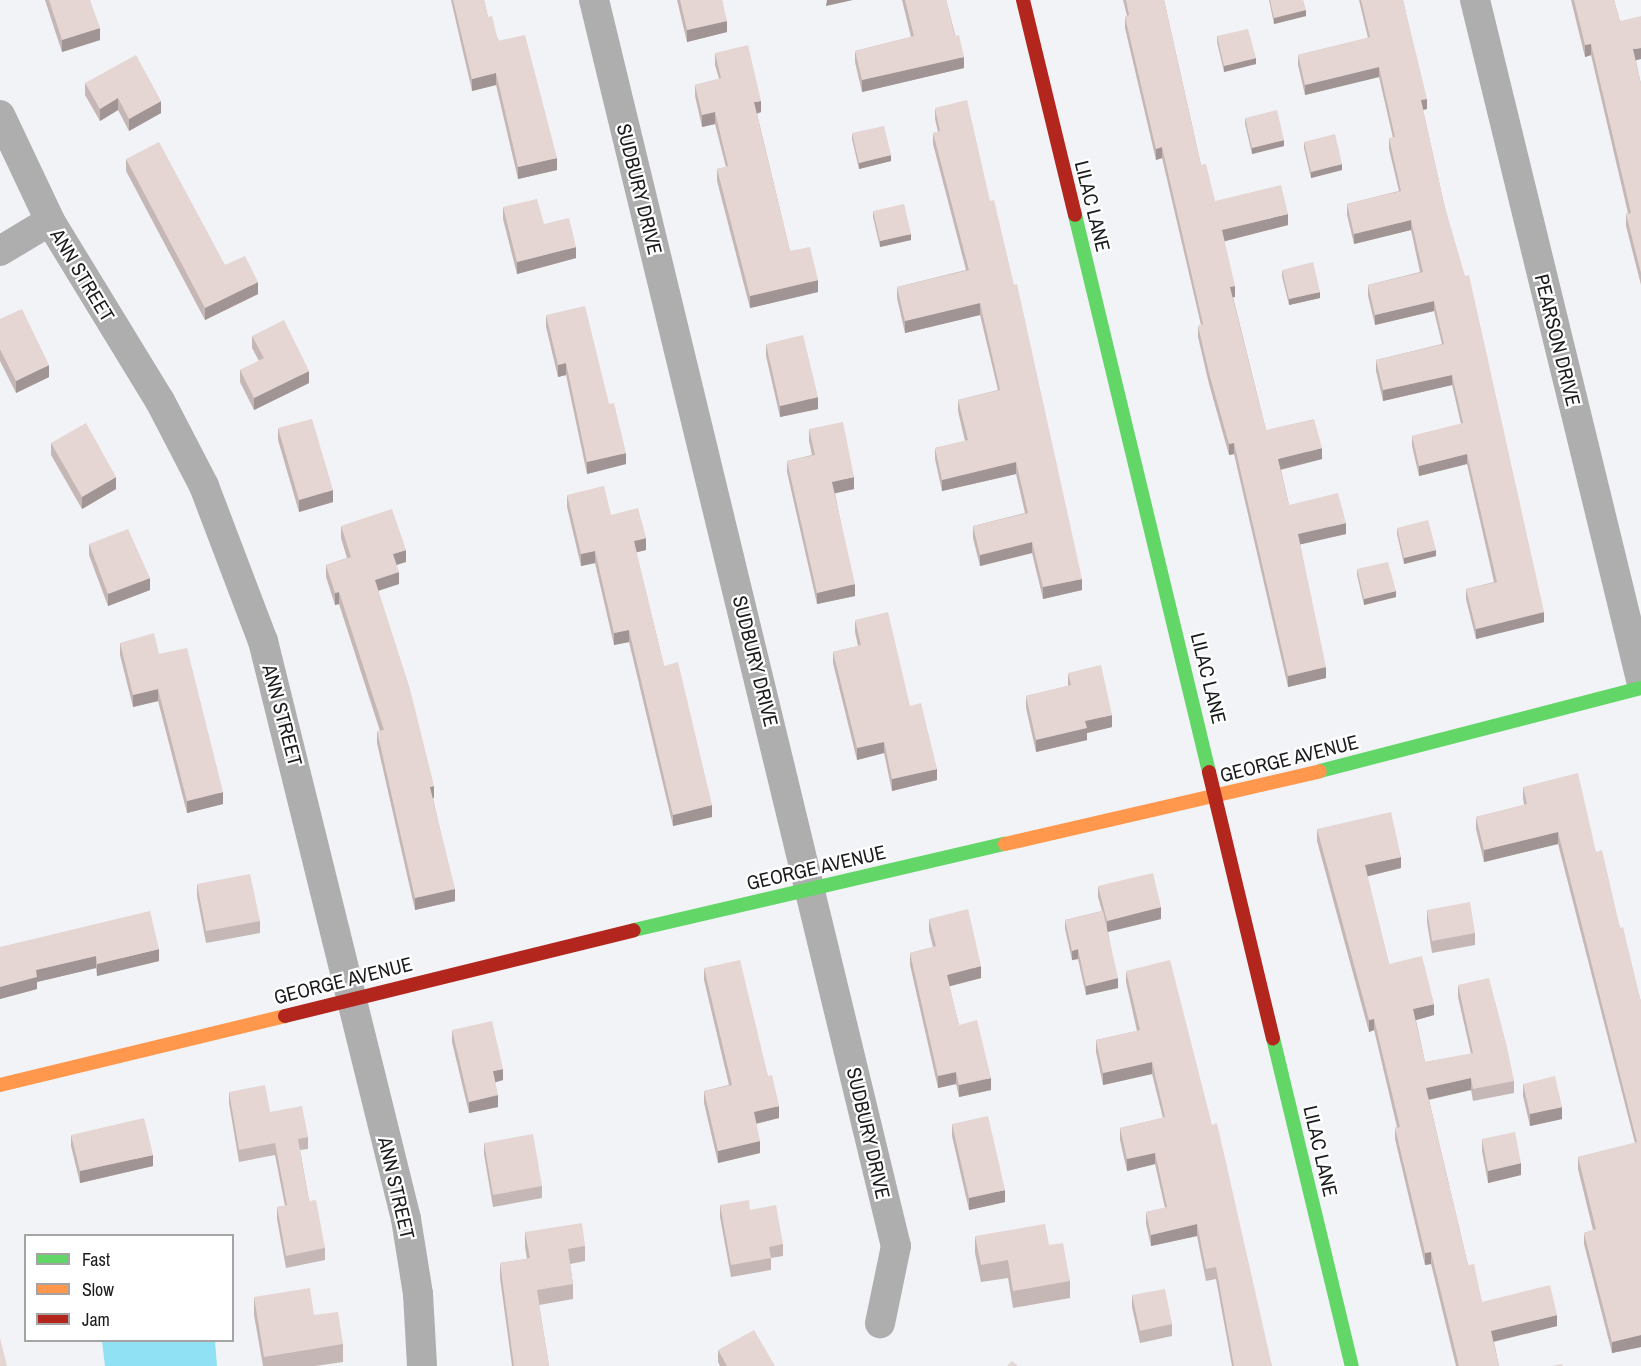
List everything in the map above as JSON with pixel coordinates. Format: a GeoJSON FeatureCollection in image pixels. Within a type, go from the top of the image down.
{"type":"FeatureCollection","features":[{"type":"Feature","properties":{"kind":"street","name":"SUDBURY DRIVE"},"geometry":{"type":"LineString","coordinates":[[594,0],[811,887],[896,1246],[880,1323]]}},
{"type":"Feature","properties":{"kind":"street","name":"LILAC LANE"},"geometry":{"type":"LineString","coordinates":[[1023,0],[1218,797],[1352,1366]]}},
{"type":"Feature","properties":{"kind":"street","name":"PEARSON DRIVE"},"geometry":{"type":"LineString","coordinates":[[1474,0],[1641,680]]}},
{"type":"Feature","properties":{"kind":"street","name":"ANN STREET"},"geometry":{"type":"LineString","coordinates":[[0,115],[50,221],[160,401],[204,486],[263,641],[405,1219],[418,1294],[422,1366]]}},
{"type":"Feature","properties":{"kind":"street"},"geometry":{"type":"LineString","coordinates":[[0,251],[50,221]]}},
{"type":"Feature","properties":{"kind":"street","name":"GEORGE AVENUE"},"geometry":{"type":"LineString","coordinates":[[0,1085],[352,997],[811,887],[1218,797],[1641,688]]}},
{"type":"Feature","properties":{"kind":"water"},"geometry":{"type":"Polygon","coordinates":[[[102,1342],[215,1342],[217,1366],[105,1366],[102,1342]]]}},
{"type":"Feature","properties":{"kind":"building"},"geometry":{"type":"Polygon","coordinates":[[[49,0],[90,0],[100,28],[62,40],[49,0]]]}},
{"type":"Feature","properties":{"kind":"building"},"geometry":{"type":"Polygon","coordinates":[[[453,0],[484,0],[488,17],[492,16],[498,41],[525,35],[557,158],[518,167],[496,73],[472,79],[453,0]]]}},
{"type":"Feature","properties":{"kind":"building"},"geometry":{"type":"Polygon","coordinates":[[[680,0],[722,0],[727,21],[687,30],[680,0]]]}},
{"type":"Feature","properties":{"kind":"building"},"geometry":{"type":"Polygon","coordinates":[[[905,0],[946,0],[955,36],[959,35],[964,57],[862,80],[855,51],[914,36],[905,0]]]}},
{"type":"Feature","properties":{"kind":"building"},"geometry":{"type":"Polygon","coordinates":[[[1126,0],[1164,0],[1201,165],[1206,164],[1215,201],[1281,185],[1288,214],[1222,230],[1235,286],[1230,287],[1266,430],[1314,419],[1322,448],[1278,459],[1289,505],[1338,493],[1346,523],[1298,534],[1326,667],[1288,676],[1234,443],[1229,444],[1209,373],[1198,326],[1203,324],[1162,147],[1156,149],[1125,17],[1129,15],[1126,0]]]}},
{"type":"Feature","properties":{"kind":"building"},"geometry":{"type":"Polygon","coordinates":[[[1270,0],[1303,0],[1306,10],[1274,18],[1270,0]]]}},
{"type":"Feature","properties":{"kind":"building"},"geometry":{"type":"Polygon","coordinates":[[[1361,0],[1403,0],[1427,99],[1421,100],[1444,204],[1465,276],[1469,275],[1544,612],[1476,629],[1466,589],[1497,582],[1467,454],[1419,466],[1412,436],[1463,423],[1452,375],[1383,390],[1376,360],[1444,344],[1434,301],[1375,315],[1368,285],[1423,272],[1411,220],[1354,234],[1347,204],[1401,191],[1389,138],[1395,137],[1379,67],[1305,85],[1298,55],[1370,37],[1361,0]]]}},
{"type":"Feature","properties":{"kind":"building"},"geometry":{"type":"Polygon","coordinates":[[[1574,0],[1614,0],[1620,21],[1641,16],[1641,48],[1633,49],[1641,84],[1641,273],[1626,214],[1631,213],[1591,44],[1585,45],[1574,0]]]}},
{"type":"Feature","properties":{"kind":"building"},"geometry":{"type":"Polygon","coordinates":[[[1248,29],[1256,58],[1224,66],[1217,36],[1248,29]]]}},
{"type":"Feature","properties":{"kind":"building"},"geometry":{"type":"Polygon","coordinates":[[[748,45],[761,101],[754,102],[790,251],[810,247],[818,280],[750,296],[717,169],[728,166],[715,112],[702,115],[695,85],[721,78],[715,53],[748,45]]]}},
{"type":"Feature","properties":{"kind":"building"},"geometry":{"type":"Polygon","coordinates":[[[136,55],[161,101],[129,119],[118,98],[100,109],[85,83],[136,55]]]}},
{"type":"Feature","properties":{"kind":"building"},"geometry":{"type":"Polygon","coordinates":[[[967,100],[990,201],[994,200],[1014,285],[1017,284],[1082,579],[1043,587],[1032,542],[980,555],[973,526],[1028,513],[1016,462],[942,480],[935,448],[968,440],[958,400],[1000,390],[980,303],[905,321],[897,287],[969,270],[933,133],[940,131],[935,108],[967,100]]]}},
{"type":"Feature","properties":{"kind":"building"},"geometry":{"type":"Polygon","coordinates":[[[1277,110],[1284,140],[1252,148],[1245,118],[1277,110]]]}},
{"type":"Feature","properties":{"kind":"building"},"geometry":{"type":"Polygon","coordinates":[[[884,126],[891,155],[859,163],[852,133],[884,126]]]}},
{"type":"Feature","properties":{"kind":"building"},"geometry":{"type":"Polygon","coordinates":[[[1335,134],[1342,164],[1311,172],[1304,142],[1335,134]]]}},
{"type":"Feature","properties":{"kind":"building"},"geometry":{"type":"Polygon","coordinates":[[[159,142],[225,265],[245,256],[258,282],[205,308],[126,159],[159,142]]]}},
{"type":"Feature","properties":{"kind":"building"},"geometry":{"type":"Polygon","coordinates":[[[537,199],[544,224],[569,218],[576,247],[517,262],[503,207],[537,199]]]}},
{"type":"Feature","properties":{"kind":"building"},"geometry":{"type":"Polygon","coordinates":[[[904,204],[911,234],[880,241],[873,211],[904,204]]]}},
{"type":"Feature","properties":{"kind":"building"},"geometry":{"type":"Polygon","coordinates":[[[1313,262],[1320,292],[1289,299],[1282,270],[1313,262]]]}},
{"type":"Feature","properties":{"kind":"building"},"geometry":{"type":"Polygon","coordinates":[[[585,306],[609,404],[614,403],[626,453],[587,462],[566,363],[558,365],[546,315],[585,306]]]}},
{"type":"Feature","properties":{"kind":"building"},"geometry":{"type":"Polygon","coordinates":[[[22,309],[49,365],[16,381],[0,349],[0,319],[22,309]]]}},
{"type":"Feature","properties":{"kind":"building"},"geometry":{"type":"Polygon","coordinates":[[[284,320],[309,371],[254,398],[240,370],[264,358],[252,336],[284,320]]]}},
{"type":"Feature","properties":{"kind":"building"},"geometry":{"type":"Polygon","coordinates":[[[803,335],[818,397],[780,406],[766,344],[803,335]]]}},
{"type":"Feature","properties":{"kind":"building"},"geometry":{"type":"Polygon","coordinates":[[[312,419],[333,490],[299,500],[278,428],[312,419]]]}},
{"type":"Feature","properties":{"kind":"building"},"geometry":{"type":"Polygon","coordinates":[[[843,422],[854,477],[832,482],[855,584],[817,593],[787,461],[815,455],[809,429],[843,422]]]}},
{"type":"Feature","properties":{"kind":"building"},"geometry":{"type":"Polygon","coordinates":[[[86,423],[116,477],[82,497],[51,443],[86,423]]]}},
{"type":"Feature","properties":{"kind":"building"},"geometry":{"type":"Polygon","coordinates":[[[604,486],[611,515],[638,508],[646,538],[634,541],[664,666],[678,662],[712,805],[673,815],[629,630],[614,633],[595,551],[581,554],[567,495],[604,486]]]}},
{"type":"Feature","properties":{"kind":"building"},"geometry":{"type":"Polygon","coordinates":[[[392,509],[406,550],[393,554],[399,572],[375,580],[410,689],[434,786],[430,787],[455,889],[415,898],[377,731],[384,730],[339,592],[335,593],[326,565],[351,557],[341,526],[392,509]]]}},
{"type":"Feature","properties":{"kind":"building"},"geometry":{"type":"Polygon","coordinates":[[[1428,520],[1436,550],[1404,558],[1397,528],[1428,520]]]}},
{"type":"Feature","properties":{"kind":"building"},"geometry":{"type":"Polygon","coordinates":[[[128,529],[150,578],[108,594],[89,544],[128,529]]]}},
{"type":"Feature","properties":{"kind":"building"},"geometry":{"type":"Polygon","coordinates":[[[1388,562],[1396,591],[1364,599],[1357,569],[1388,562]]]}},
{"type":"Feature","properties":{"kind":"building"},"geometry":{"type":"Polygon","coordinates":[[[888,612],[910,706],[921,703],[937,769],[892,779],[884,742],[857,748],[833,652],[861,645],[855,620],[888,612]]]}},
{"type":"Feature","properties":{"kind":"building"},"geometry":{"type":"Polygon","coordinates":[[[154,633],[159,654],[187,648],[223,792],[187,801],[158,689],[133,695],[120,643],[154,633]]]}},
{"type":"Feature","properties":{"kind":"building"},"geometry":{"type":"Polygon","coordinates":[[[1101,665],[1112,715],[1085,721],[1087,728],[1036,740],[1026,696],[1071,685],[1068,673],[1101,665]]]}},
{"type":"Feature","properties":{"kind":"building"},"geometry":{"type":"Polygon","coordinates":[[[1578,773],[1596,852],[1602,850],[1620,928],[1623,927],[1641,1002],[1641,1335],[1612,1342],[1584,1233],[1596,1229],[1578,1157],[1637,1142],[1558,832],[1484,850],[1476,817],[1527,804],[1523,787],[1578,773]]]}},
{"type":"Feature","properties":{"kind":"building"},"geometry":{"type":"Polygon","coordinates":[[[1391,812],[1401,857],[1365,865],[1389,964],[1422,956],[1434,1004],[1413,1009],[1425,1062],[1473,1053],[1458,985],[1489,978],[1514,1081],[1473,1089],[1471,1078],[1426,1088],[1468,1265],[1474,1264],[1482,1302],[1550,1285],[1557,1315],[1491,1331],[1499,1366],[1459,1366],[1431,1252],[1425,1253],[1395,1128],[1400,1127],[1374,1019],[1369,1020],[1317,829],[1391,812]]]}},
{"type":"Feature","properties":{"kind":"building"},"geometry":{"type":"Polygon","coordinates":[[[1153,873],[1161,907],[1107,921],[1098,886],[1153,873]]]}},
{"type":"Feature","properties":{"kind":"building"},"geometry":{"type":"Polygon","coordinates":[[[250,874],[260,921],[206,931],[197,884],[250,874]]]}},
{"type":"Feature","properties":{"kind":"building"},"geometry":{"type":"Polygon","coordinates":[[[1470,902],[1475,933],[1432,941],[1427,910],[1470,902]]]}},
{"type":"Feature","properties":{"kind":"building"},"geometry":{"type":"Polygon","coordinates":[[[968,909],[981,966],[947,975],[959,1025],[977,1020],[991,1078],[959,1085],[956,1072],[938,1076],[910,953],[936,946],[929,919],[968,909]]]}},
{"type":"Feature","properties":{"kind":"building"},"geometry":{"type":"Polygon","coordinates":[[[150,911],[159,949],[97,964],[96,956],[36,970],[37,977],[0,987],[0,947],[150,911]]]}},
{"type":"Feature","properties":{"kind":"building"},"geometry":{"type":"Polygon","coordinates":[[[1103,911],[1118,978],[1086,986],[1078,949],[1072,951],[1065,920],[1103,911]]]}},
{"type":"Feature","properties":{"kind":"building"},"geometry":{"type":"Polygon","coordinates":[[[740,960],[768,1076],[772,1075],[779,1106],[754,1112],[760,1141],[718,1151],[704,1091],[732,1085],[704,968],[740,960]]]}},
{"type":"Feature","properties":{"kind":"building"},"geometry":{"type":"Polygon","coordinates":[[[1170,960],[1212,1125],[1217,1123],[1272,1366],[1234,1366],[1216,1267],[1206,1269],[1197,1224],[1151,1235],[1146,1212],[1167,1207],[1155,1153],[1127,1159],[1120,1128],[1165,1117],[1152,1062],[1103,1073],[1096,1040],[1140,1030],[1126,971],[1170,960]]]}},
{"type":"Feature","properties":{"kind":"building"},"geometry":{"type":"Polygon","coordinates":[[[492,1021],[503,1069],[493,1071],[498,1095],[469,1102],[452,1030],[492,1021]]]}},
{"type":"Feature","properties":{"kind":"building"},"geometry":{"type":"Polygon","coordinates":[[[1555,1076],[1562,1107],[1530,1114],[1523,1084],[1555,1076]]]}},
{"type":"Feature","properties":{"kind":"building"},"geometry":{"type":"Polygon","coordinates":[[[265,1085],[270,1112],[302,1106],[308,1137],[298,1139],[309,1201],[316,1200],[325,1248],[286,1256],[277,1207],[287,1205],[275,1143],[239,1150],[229,1092],[265,1085]]]}},
{"type":"Feature","properties":{"kind":"building"},"geometry":{"type":"Polygon","coordinates":[[[988,1116],[1005,1190],[969,1198],[952,1124],[988,1116]]]}},
{"type":"Feature","properties":{"kind":"building"},"geometry":{"type":"Polygon","coordinates":[[[144,1118],[153,1155],[80,1171],[71,1135],[144,1118]]]}},
{"type":"Feature","properties":{"kind":"building"},"geometry":{"type":"Polygon","coordinates":[[[1515,1132],[1521,1163],[1488,1171],[1482,1139],[1515,1132]]]}},
{"type":"Feature","properties":{"kind":"building"},"geometry":{"type":"Polygon","coordinates":[[[533,1134],[542,1186],[493,1195],[484,1143],[533,1134]]]}},
{"type":"Feature","properties":{"kind":"building"},"geometry":{"type":"Polygon","coordinates":[[[749,1200],[750,1210],[776,1205],[783,1244],[769,1247],[771,1258],[731,1265],[720,1205],[749,1200]]]}},
{"type":"Feature","properties":{"kind":"building"},"geometry":{"type":"Polygon","coordinates":[[[582,1223],[585,1246],[568,1249],[573,1284],[537,1290],[549,1366],[514,1366],[500,1263],[530,1258],[525,1232],[582,1223]]]}},
{"type":"Feature","properties":{"kind":"building"},"geometry":{"type":"Polygon","coordinates":[[[1045,1224],[1049,1245],[1063,1243],[1070,1281],[1013,1291],[1008,1260],[981,1265],[975,1236],[1045,1224]]]}},
{"type":"Feature","properties":{"kind":"building"},"geometry":{"type":"Polygon","coordinates":[[[310,1288],[314,1315],[338,1312],[343,1344],[264,1357],[254,1297],[310,1288]]]}},
{"type":"Feature","properties":{"kind":"building"},"geometry":{"type":"Polygon","coordinates":[[[1165,1289],[1172,1324],[1140,1331],[1132,1295],[1165,1289]]]}},
{"type":"Feature","properties":{"kind":"building"},"geometry":{"type":"Polygon","coordinates":[[[754,1330],[775,1366],[727,1366],[718,1350],[754,1330]]]}},
{"type":"Feature","properties":{"kind":"building"},"geometry":{"type":"Polygon","coordinates":[[[0,1338],[7,1366],[0,1366],[0,1338]]]}},
{"type":"Feature","properties":{"kind":"building"},"geometry":{"type":"Polygon","coordinates":[[[1012,1361],[1018,1366],[1007,1366],[1012,1361]]]}},
{"type":"Feature","properties":{"kind":"traffic: fast"},"geometry":{"type":"LineString","coordinates":[[1075,215],[1209,772]]}},
{"type":"Feature","properties":{"kind":"traffic: fast"},"geometry":{"type":"LineString","coordinates":[[1320,771],[1641,688]]}},
{"type":"Feature","properties":{"kind":"traffic: fast"},"geometry":{"type":"LineString","coordinates":[[634,930],[1005,844]]}},
{"type":"Feature","properties":{"kind":"traffic: fast"},"geometry":{"type":"LineString","coordinates":[[1273,1038],[1352,1366]]}},
{"type":"Feature","properties":{"kind":"traffic: slow"},"geometry":{"type":"LineString","coordinates":[[1005,844],[1320,771]]}},
{"type":"Feature","properties":{"kind":"traffic: slow"},"geometry":{"type":"LineString","coordinates":[[0,1085],[285,1016]]}},
{"type":"Feature","properties":{"kind":"traffic: jam"},"geometry":{"type":"LineString","coordinates":[[1023,0],[1075,215]]}},
{"type":"Feature","properties":{"kind":"traffic: jam"},"geometry":{"type":"LineString","coordinates":[[1209,772],[1273,1038]]}},
{"type":"Feature","properties":{"kind":"traffic: jam"},"geometry":{"type":"LineString","coordinates":[[285,1016],[634,930]]}}]}
